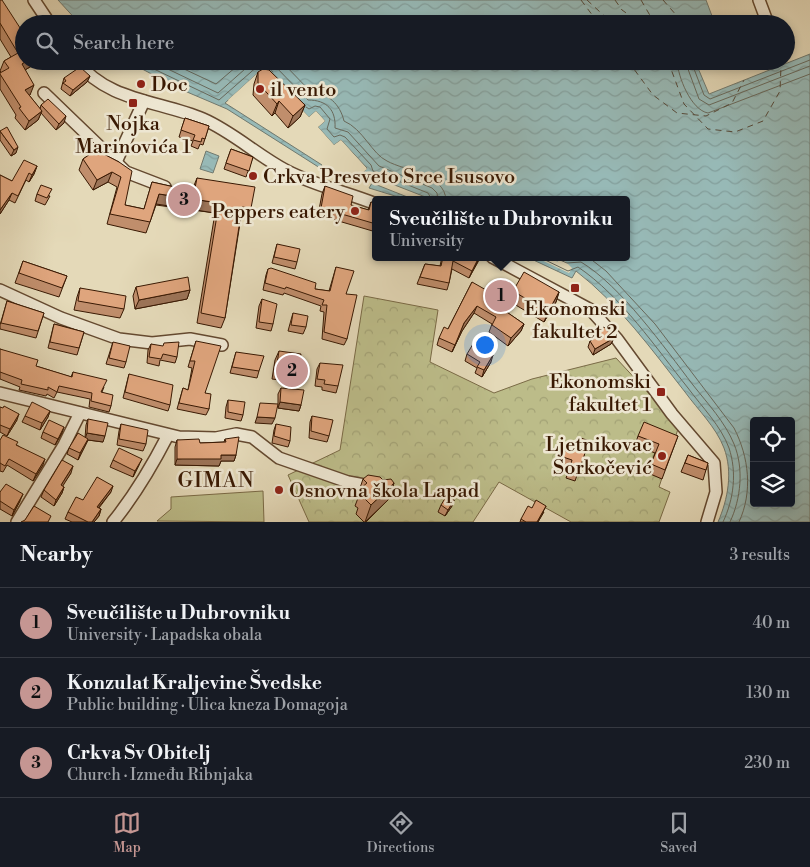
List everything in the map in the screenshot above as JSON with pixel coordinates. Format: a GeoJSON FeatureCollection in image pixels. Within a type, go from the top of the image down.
{"type":"FeatureCollection","features":[{"type":"Feature","properties":{"kind":"street"},"geometry":{"type":"LineString","coordinates":[[34,0],[44,15]]}},
{"type":"Feature","properties":{"kind":"street"},"geometry":{"type":"LineString","coordinates":[[759,0],[765,15]]}},
{"type":"Feature","properties":{"kind":"street"},"geometry":{"type":"LineString","coordinates":[[86,70],[102,84],[144,101],[202,119],[272,162],[310,182],[372,203]]}},
{"type":"Feature","properties":{"kind":"street"},"geometry":{"type":"LineString","coordinates":[[44,93],[126,172],[140,179],[174,190]]}},
{"type":"Feature","properties":{"kind":"street"},"geometry":{"type":"LineString","coordinates":[[116,162],[144,101]]}},
{"type":"Feature","properties":{"kind":"street"},"geometry":{"type":"LineString","coordinates":[[499,261],[591,310],[617,339],[672,414],[714,463],[716,492],[707,522]]}},
{"type":"Feature","properties":{"kind":"street"},"geometry":{"type":"LineString","coordinates":[[0,290],[61,318],[119,339],[152,343],[190,339],[222,345]]}},
{"type":"Feature","properties":{"kind":"street"},"geometry":{"type":"LineString","coordinates":[[0,394],[168,435],[216,438],[227,434],[244,435],[252,437],[279,458],[348,482],[384,489]]}},
{"type":"Feature","properties":{"kind":"street"},"geometry":{"type":"LineString","coordinates":[[17,522],[64,444],[80,413]]}},
{"type":"Feature","properties":{"kind":"street"},"geometry":{"type":"LineString","coordinates":[[113,522],[130,502],[153,465],[168,435]]}},
{"type":"Feature","properties":{"kind":"green space"},"geometry":{"type":"Polygon","coordinates":[[[364,296],[438,310],[430,362],[494,393],[532,379],[616,358],[679,426],[659,487],[670,492],[659,522],[571,522],[499,482],[473,522],[309,522],[288,475],[340,450],[364,296]]]}},
{"type":"Feature","properties":{"kind":"green space"},"geometry":{"type":"Polygon","coordinates":[[[263,491],[264,522],[157,521],[171,509],[171,497],[263,491]]]}},
{"type":"Feature","properties":{"kind":"water"},"geometry":{"type":"Polygon","coordinates":[[[58,0],[706,0],[712,15],[72,15],[58,0]]]}},
{"type":"Feature","properties":{"kind":"water"},"geometry":{"type":"Polygon","coordinates":[[[810,54],[810,522],[718,522],[727,495],[729,476],[724,448],[712,426],[634,328],[607,298],[576,271],[572,278],[536,261],[630,261],[630,196],[423,196],[362,174],[367,168],[341,140],[334,145],[318,127],[325,121],[316,111],[309,117],[263,70],[699,70],[709,94],[770,70],[795,70],[795,60],[810,54]]]}},
{"type":"Feature","properties":{"kind":"water"},"geometry":{"type":"Polygon","coordinates":[[[144,70],[261,70],[225,103],[322,165],[320,168],[227,109],[180,89],[144,70]]]}},
{"type":"Feature","properties":{"kind":"water"},"geometry":{"type":"Polygon","coordinates":[[[206,151],[219,156],[213,173],[200,169],[206,151]]]}},
{"type":"Feature","properties":{"kind":"water"},"geometry":{"type":"Polygon","coordinates":[[[372,183],[405,196],[395,196],[369,188],[372,183]]]}},
{"type":"Feature","properties":{"kind":"pier"},"geometry":{"type":"Polygon","coordinates":[[[263,70],[309,117],[316,111],[325,121],[318,127],[334,145],[341,140],[367,169],[359,175],[364,169],[340,143],[333,147],[316,128],[322,121],[316,114],[307,119],[262,72],[230,102],[228,100],[263,70]]]}},
{"type":"Feature","properties":{"kind":"pier"},"geometry":{"type":"Polygon","coordinates":[[[544,261],[565,261],[572,268],[569,273],[544,261]]]}},
{"type":"Feature","properties":{"kind":"building"},"geometry":{"type":"Polygon","coordinates":[[[0,0],[2,0],[15,20],[15,48],[0,23],[0,0]]]}},
{"type":"Feature","properties":{"kind":"building"},"geometry":{"type":"Polygon","coordinates":[[[15,55],[15,70],[25,70],[34,85],[25,90],[42,111],[29,121],[19,108],[21,107],[0,74],[9,68],[4,61],[15,55]]]}},
{"type":"Feature","properties":{"kind":"building"},"geometry":{"type":"Polygon","coordinates":[[[76,70],[83,70],[90,76],[73,90],[63,83],[66,81],[64,78],[76,70]]]}},
{"type":"Feature","properties":{"kind":"building"},"geometry":{"type":"Polygon","coordinates":[[[269,70],[305,105],[293,116],[279,101],[277,104],[258,83],[258,72],[269,70]]]}},
{"type":"Feature","properties":{"kind":"building"},"geometry":{"type":"Polygon","coordinates":[[[48,99],[66,116],[59,124],[41,105],[48,99]]]}},
{"type":"Feature","properties":{"kind":"building"},"geometry":{"type":"Polygon","coordinates":[[[185,118],[209,126],[205,139],[202,138],[201,142],[193,140],[195,135],[181,130],[185,118]]]}},
{"type":"Feature","properties":{"kind":"building"},"geometry":{"type":"Polygon","coordinates":[[[7,127],[18,147],[14,150],[0,131],[7,127]]]}},
{"type":"Feature","properties":{"kind":"building"},"geometry":{"type":"Polygon","coordinates":[[[89,138],[104,153],[102,154],[87,140],[89,138]]]}},
{"type":"Feature","properties":{"kind":"building"},"geometry":{"type":"Polygon","coordinates":[[[231,149],[253,157],[249,171],[226,163],[231,149]]]}},
{"type":"Feature","properties":{"kind":"building"},"geometry":{"type":"Polygon","coordinates":[[[96,150],[132,171],[125,205],[144,209],[152,182],[188,190],[195,188],[197,178],[255,187],[251,208],[242,207],[225,318],[201,313],[219,203],[159,194],[150,222],[110,214],[121,177],[112,172],[97,180],[83,159],[96,150]]]}},
{"type":"Feature","properties":{"kind":"building"},"geometry":{"type":"Polygon","coordinates":[[[24,160],[37,166],[32,175],[29,173],[18,196],[12,193],[0,210],[0,175],[12,181],[24,160]]]}},
{"type":"Feature","properties":{"kind":"building"},"geometry":{"type":"Polygon","coordinates":[[[41,185],[52,189],[47,198],[37,194],[41,185]]]}},
{"type":"Feature","properties":{"kind":"building"},"geometry":{"type":"Polygon","coordinates":[[[325,186],[353,196],[351,205],[369,210],[372,202],[372,223],[321,208],[325,186]]]}},
{"type":"Feature","properties":{"kind":"building"},"geometry":{"type":"Polygon","coordinates":[[[277,244],[300,249],[297,262],[274,257],[277,244]]]}},
{"type":"Feature","properties":{"kind":"building"},"geometry":{"type":"Polygon","coordinates":[[[23,261],[67,276],[62,288],[19,273],[23,261]]]}},
{"type":"Feature","properties":{"kind":"building"},"geometry":{"type":"Polygon","coordinates":[[[442,261],[453,261],[449,283],[420,277],[425,264],[441,266],[442,261]]]}},
{"type":"Feature","properties":{"kind":"building"},"geometry":{"type":"Polygon","coordinates":[[[453,261],[477,261],[472,271],[453,261]]]}},
{"type":"Feature","properties":{"kind":"building"},"geometry":{"type":"Polygon","coordinates":[[[336,267],[354,271],[346,294],[357,295],[347,339],[324,332],[327,305],[322,305],[324,300],[286,287],[285,289],[265,283],[268,269],[271,268],[316,283],[315,289],[330,291],[336,267]]]}},
{"type":"Feature","properties":{"kind":"building"},"geometry":{"type":"Polygon","coordinates":[[[524,272],[559,292],[548,312],[513,291],[524,272]]]}},
{"type":"Feature","properties":{"kind":"building"},"geometry":{"type":"Polygon","coordinates":[[[188,277],[190,290],[139,300],[136,287],[188,277]]]}},
{"type":"Feature","properties":{"kind":"building"},"geometry":{"type":"Polygon","coordinates":[[[472,282],[502,299],[498,306],[524,324],[511,338],[492,325],[496,317],[477,306],[464,323],[455,345],[439,338],[444,327],[448,329],[472,282]]]}},
{"type":"Feature","properties":{"kind":"building"},"geometry":{"type":"Polygon","coordinates":[[[80,288],[126,296],[124,309],[78,301],[80,288]]]}},
{"type":"Feature","properties":{"kind":"building"},"geometry":{"type":"Polygon","coordinates":[[[262,299],[277,304],[273,324],[259,322],[262,299]]]}},
{"type":"Feature","properties":{"kind":"building"},"geometry":{"type":"Polygon","coordinates":[[[7,301],[44,313],[38,331],[1,323],[7,301]]]}},
{"type":"Feature","properties":{"kind":"building"},"geometry":{"type":"Polygon","coordinates":[[[293,313],[308,316],[306,327],[291,325],[293,313]]]}},
{"type":"Feature","properties":{"kind":"building"},"geometry":{"type":"Polygon","coordinates":[[[54,324],[84,332],[79,348],[50,342],[54,324]]]}},
{"type":"Feature","properties":{"kind":"building"},"geometry":{"type":"Polygon","coordinates":[[[604,327],[614,338],[595,349],[590,341],[601,334],[599,330],[604,327]]]}},
{"type":"Feature","properties":{"kind":"building"},"geometry":{"type":"Polygon","coordinates":[[[196,341],[221,346],[205,393],[211,394],[209,409],[179,403],[183,388],[188,390],[195,361],[190,361],[196,341]]]}},
{"type":"Feature","properties":{"kind":"building"},"geometry":{"type":"Polygon","coordinates":[[[113,342],[130,346],[126,362],[109,358],[113,342]]]}},
{"type":"Feature","properties":{"kind":"building"},"geometry":{"type":"Polygon","coordinates":[[[179,342],[177,357],[163,354],[161,359],[149,357],[151,344],[163,346],[164,343],[179,342]]]}},
{"type":"Feature","properties":{"kind":"building"},"geometry":{"type":"Polygon","coordinates":[[[473,344],[493,355],[484,370],[477,367],[480,362],[467,354],[473,344]]]}},
{"type":"Feature","properties":{"kind":"building"},"geometry":{"type":"Polygon","coordinates":[[[0,349],[38,360],[36,366],[72,377],[73,372],[107,380],[101,392],[113,395],[111,406],[91,401],[92,393],[59,386],[57,392],[48,387],[48,390],[21,384],[22,380],[0,372],[0,349]]]}},
{"type":"Feature","properties":{"kind":"building"},"geometry":{"type":"Polygon","coordinates":[[[279,351],[301,354],[298,373],[276,370],[279,351]]]}},
{"type":"Feature","properties":{"kind":"building"},"geometry":{"type":"Polygon","coordinates":[[[236,352],[264,356],[259,371],[232,367],[236,352]]]}},
{"type":"Feature","properties":{"kind":"building"},"geometry":{"type":"Polygon","coordinates":[[[320,363],[343,365],[338,386],[324,384],[325,380],[317,379],[320,363]]]}},
{"type":"Feature","properties":{"kind":"building"},"geometry":{"type":"Polygon","coordinates":[[[129,374],[173,385],[170,405],[125,392],[129,374]]]}},
{"type":"Feature","properties":{"kind":"building"},"geometry":{"type":"Polygon","coordinates":[[[281,388],[304,390],[301,405],[280,402],[281,388]]]}},
{"type":"Feature","properties":{"kind":"building"},"geometry":{"type":"Polygon","coordinates":[[[228,400],[245,402],[243,415],[228,412],[228,400]]]}},
{"type":"Feature","properties":{"kind":"building"},"geometry":{"type":"Polygon","coordinates":[[[32,402],[50,411],[42,423],[25,416],[32,402]]]}},
{"type":"Feature","properties":{"kind":"building"},"geometry":{"type":"Polygon","coordinates":[[[260,403],[278,404],[275,418],[257,417],[260,403]]]}},
{"type":"Feature","properties":{"kind":"building"},"geometry":{"type":"Polygon","coordinates":[[[4,406],[19,414],[10,429],[0,425],[0,407],[3,408],[4,406]]]}},
{"type":"Feature","properties":{"kind":"building"},"geometry":{"type":"Polygon","coordinates":[[[312,416],[333,420],[329,436],[311,431],[312,416]]]}},
{"type":"Feature","properties":{"kind":"building"},"geometry":{"type":"Polygon","coordinates":[[[88,419],[108,423],[105,436],[87,433],[88,419]]]}},
{"type":"Feature","properties":{"kind":"building"},"geometry":{"type":"Polygon","coordinates":[[[49,420],[64,427],[58,439],[43,432],[49,420]]]}},
{"type":"Feature","properties":{"kind":"building"},"geometry":{"type":"Polygon","coordinates":[[[644,422],[678,436],[665,470],[651,464],[659,444],[638,436],[644,422]]]}},
{"type":"Feature","properties":{"kind":"building"},"geometry":{"type":"Polygon","coordinates":[[[121,424],[148,430],[146,444],[119,439],[121,424]]]}},
{"type":"Feature","properties":{"kind":"building"},"geometry":{"type":"Polygon","coordinates":[[[276,424],[291,427],[290,441],[274,436],[276,424]]]}},
{"type":"Feature","properties":{"kind":"building"},"geometry":{"type":"Polygon","coordinates":[[[78,433],[88,439],[80,453],[69,448],[78,433]]]}},
{"type":"Feature","properties":{"kind":"building"},"geometry":{"type":"Polygon","coordinates":[[[3,435],[18,442],[16,445],[45,459],[36,474],[9,459],[5,466],[0,463],[0,440],[3,435]]]}},
{"type":"Feature","properties":{"kind":"building"},"geometry":{"type":"Polygon","coordinates":[[[239,437],[236,455],[221,455],[221,459],[177,459],[177,440],[199,439],[200,443],[226,442],[225,439],[239,437]]]}},
{"type":"Feature","properties":{"kind":"building"},"geometry":{"type":"Polygon","coordinates":[[[581,438],[589,441],[579,471],[570,468],[572,460],[563,457],[568,442],[579,445],[581,438]]]}},
{"type":"Feature","properties":{"kind":"building"},"geometry":{"type":"Polygon","coordinates":[[[119,448],[142,459],[135,471],[113,460],[119,448]]]}},
{"type":"Feature","properties":{"kind":"building"},"geometry":{"type":"Polygon","coordinates":[[[688,455],[708,463],[706,470],[685,463],[688,455]]]}},
{"type":"Feature","properties":{"kind":"building"},"geometry":{"type":"Polygon","coordinates":[[[62,460],[73,466],[61,485],[64,487],[56,500],[44,490],[62,460]]]}},
{"type":"Feature","properties":{"kind":"building"},"geometry":{"type":"Polygon","coordinates":[[[368,475],[380,477],[383,480],[391,479],[394,483],[371,505],[362,496],[366,493],[361,488],[367,483],[363,479],[368,475]]]}},
{"type":"Feature","properties":{"kind":"building"},"geometry":{"type":"Polygon","coordinates":[[[97,477],[113,486],[97,507],[101,509],[92,522],[88,522],[68,512],[76,497],[83,500],[97,477]]]}},
{"type":"Feature","properties":{"kind":"building"},"geometry":{"type":"Polygon","coordinates":[[[6,484],[23,494],[14,510],[0,501],[0,492],[6,484]]]}},
{"type":"Feature","properties":{"kind":"building"},"geometry":{"type":"Polygon","coordinates":[[[447,495],[454,500],[448,510],[441,505],[447,495]]]}},
{"type":"Feature","properties":{"kind":"building"},"geometry":{"type":"Polygon","coordinates":[[[536,500],[546,506],[537,522],[526,522],[521,519],[528,506],[532,508],[536,500]]]}},
{"type":"Feature","properties":{"kind":"building"},"geometry":{"type":"Polygon","coordinates":[[[34,506],[51,516],[48,522],[21,522],[25,520],[34,506]]]}},
{"type":"Feature","properties":{"kind":"ferry route"},"geometry":{"type":"LineString","coordinates":[[581,0],[592,15]]}},
{"type":"Feature","properties":{"kind":"ferry route"},"geometry":{"type":"LineString","coordinates":[[587,0],[603,15]]}},
{"type":"Feature","properties":{"kind":"ferry route"},"geometry":{"type":"LineString","coordinates":[[615,0],[622,10],[629,15]]}},
{"type":"Feature","properties":{"kind":"ferry route"},"geometry":{"type":"LineString","coordinates":[[641,0],[650,15]]}},
{"type":"Feature","properties":{"kind":"ferry route"},"geometry":{"type":"LineString","coordinates":[[663,0],[676,15]]}},
{"type":"Feature","properties":{"kind":"ferry route"},"geometry":{"type":"LineString","coordinates":[[635,70],[653,95],[677,113],[706,116],[732,103],[744,80]]}},
{"type":"Feature","properties":{"kind":"ferry route"},"geometry":{"type":"LineString","coordinates":[[671,70],[684,104],[708,129],[735,132],[763,121],[780,91],[781,70]]}},
{"type":"Feature","properties":{"kind":"place","name":"Doc"},"geometry":{"type":"Point","coordinates":[141,84]}},
{"type":"Feature","properties":{"kind":"place","name":"il vento"},"geometry":{"type":"Point","coordinates":[260,89]}},
{"type":"Feature","properties":{"kind":"place","name":"Nojka Marinovića 1"},"geometry":{"type":"Point","coordinates":[133,103]}},
{"type":"Feature","properties":{"kind":"place","name":"Crkva Presveto Srce Isusovo"},"geometry":{"type":"Point","coordinates":[253,176]}},
{"type":"Feature","properties":{"kind":"place","name":"Crkva Sv Obitelj"},"geometry":{"type":"Point","coordinates":[184,200]}},
{"type":"Feature","properties":{"kind":"place","name":"Peppers eatery"},"geometry":{"type":"Point","coordinates":[355,211]}},
{"type":"Feature","properties":{"kind":"place","name":"Ekonomski fakultet 2"},"geometry":{"type":"Point","coordinates":[575,288]}},
{"type":"Feature","properties":{"kind":"place","name":"Sveučilište u Dubrovniku"},"geometry":{"type":"Point","coordinates":[501,296]}},
{"type":"Feature","properties":{"kind":"place","name":"Konzulat Kraljevine Švedske"},"geometry":{"type":"Point","coordinates":[292,371]}},
{"type":"Feature","properties":{"kind":"place","name":"Ekonomski fakultet 1"},"geometry":{"type":"Point","coordinates":[661,392]}},
{"type":"Feature","properties":{"kind":"place","name":"Ljetnikovac Sorkočević"},"geometry":{"type":"Point","coordinates":[662,456]}},
{"type":"Feature","properties":{"kind":"place","name":"Osnovna škola Lapad"},"geometry":{"type":"Point","coordinates":[279,490]}},
{"type":"Feature","properties":{"kind":"district","name":"GIMAN"},"geometry":{"type":"Point","coordinates":[216,480]}}]}
